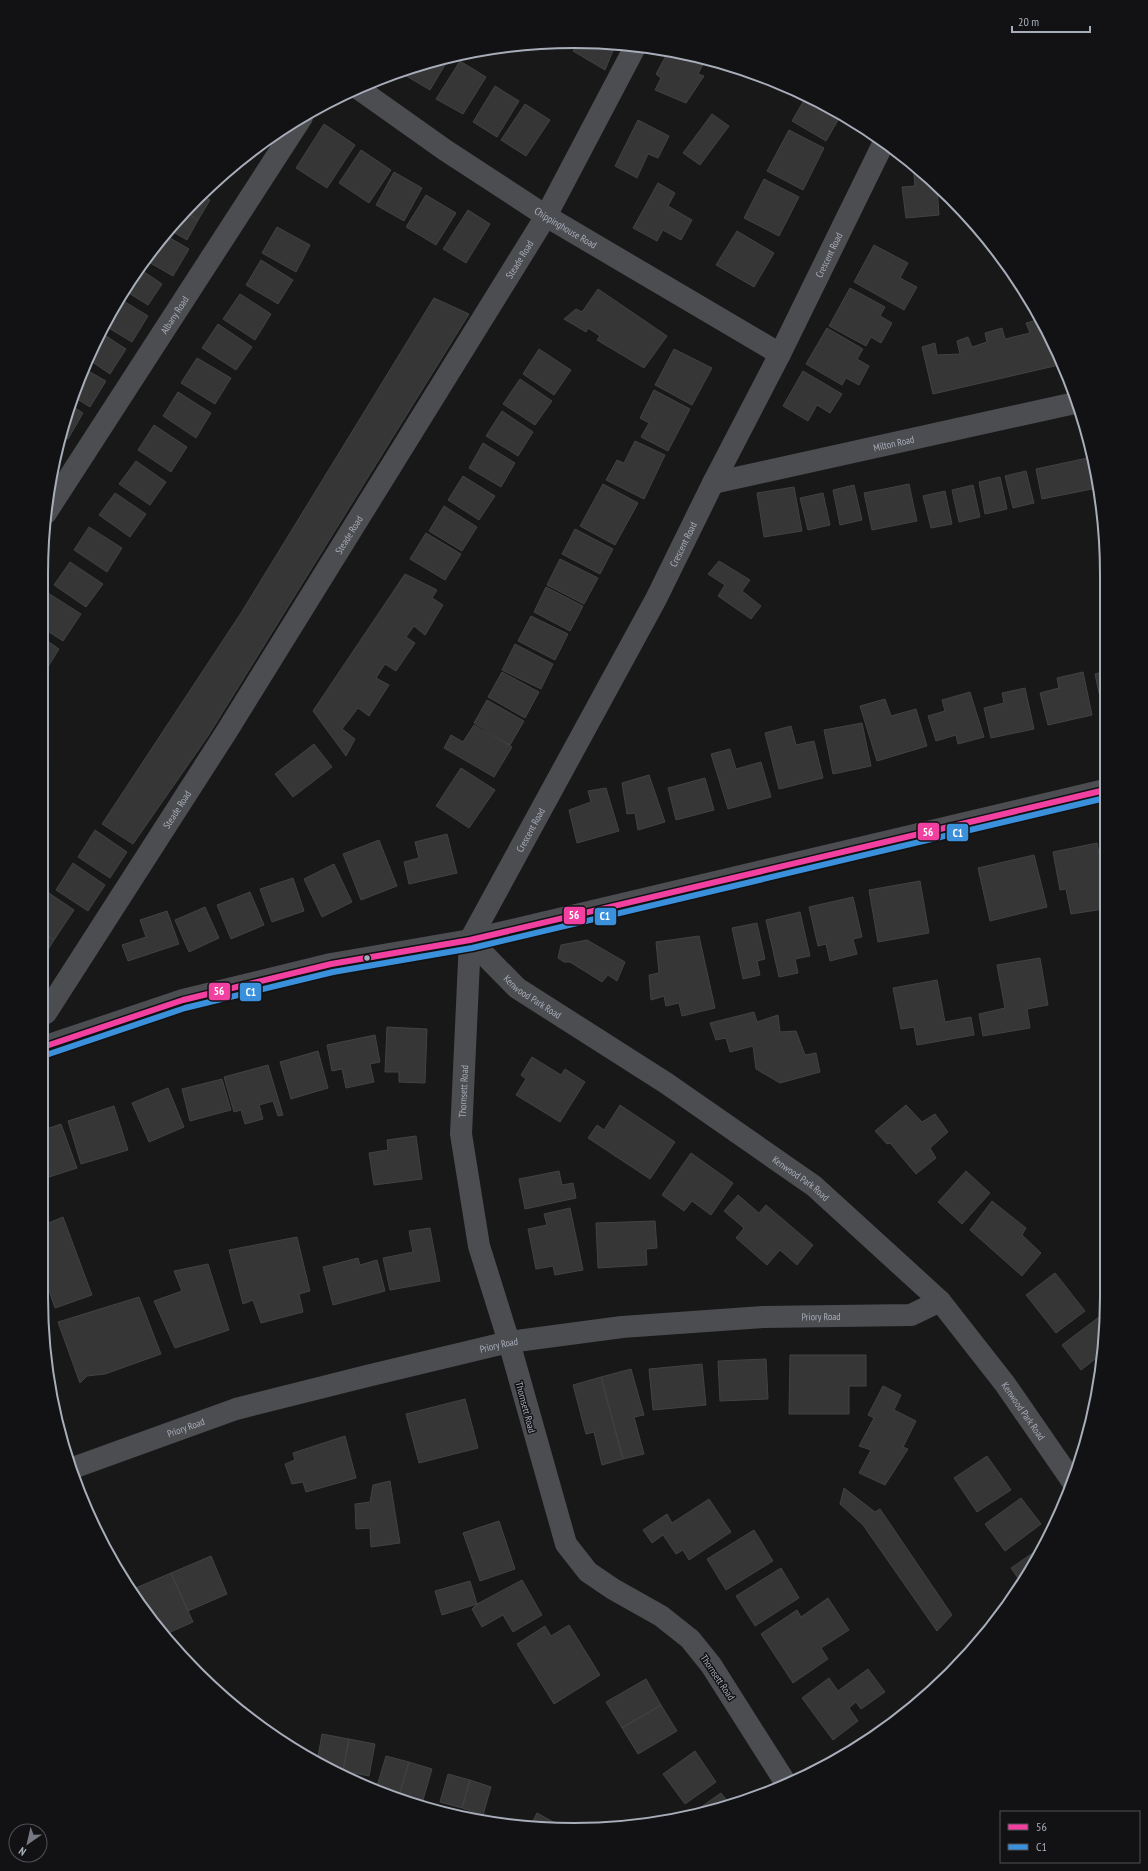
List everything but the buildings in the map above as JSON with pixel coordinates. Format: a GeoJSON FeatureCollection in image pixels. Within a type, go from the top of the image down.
{"type":"FeatureCollection","features":[{"type":"Feature","properties":{"kind":"street","name":"Steade Road"},"geometry":{"type":"LineString","coordinates":[[48,1010],[227,731],[546,216],[632,52]]}},
{"type":"Feature","properties":{"kind":"street","name":"Chippinghouse Road"},"geometry":{"type":"LineString","coordinates":[[363,92],[445,150],[546,216],[780,354]]}},
{"type":"Feature","properties":{"kind":"street","name":"Albany Road"},"geometry":{"type":"LineString","coordinates":[[54,501],[294,129]]}},
{"type":"Feature","properties":{"kind":"street","name":"Crescent Road"},"geometry":{"type":"LineString","coordinates":[[470,940],[656,599],[713,483],[780,354],[881,148]]}},
{"type":"Feature","properties":{"kind":"street","name":"Milton Road"},"geometry":{"type":"LineString","coordinates":[[713,483],[1072,404]]}},
{"type":"Feature","properties":{"kind":"street"},"geometry":{"type":"LineString","coordinates":[[48,1045],[183,1000],[331,964],[470,940],[1100,791]]}},
{"type":"Feature","properties":{"kind":"street","name":"Kenwood Park Road"},"geometry":{"type":"LineString","coordinates":[[470,940],[517,988],[666,1083],[814,1186],[940,1302],[1005,1384],[1068,1476]]}},
{"type":"Feature","properties":{"kind":"street","name":"Thornsett Road"},"geometry":{"type":"LineString","coordinates":[[470,940],[461,1134],[479,1246],[566,1544],[588,1572],[613,1589],[661,1616],[690,1640],[711,1665],[783,1779]]}},
{"type":"Feature","properties":{"kind":"street","name":"Priory Road"},"geometry":{"type":"LineString","coordinates":[[76,1467],[236,1409],[508,1342],[622,1327],[763,1317],[911,1315],[940,1302]]}},
{"type":"Feature","properties":{"kind":"transit line","name":"56"},"geometry":{"type":"LineString","coordinates":[[48,1045],[183,1000],[331,964],[470,940],[1100,791]]}},
{"type":"Feature","properties":{"kind":"transit line","name":"C1"},"geometry":{"type":"LineString","coordinates":[[49,1054],[185,1008],[333,972],[472,948],[1100,799]]}}]}
